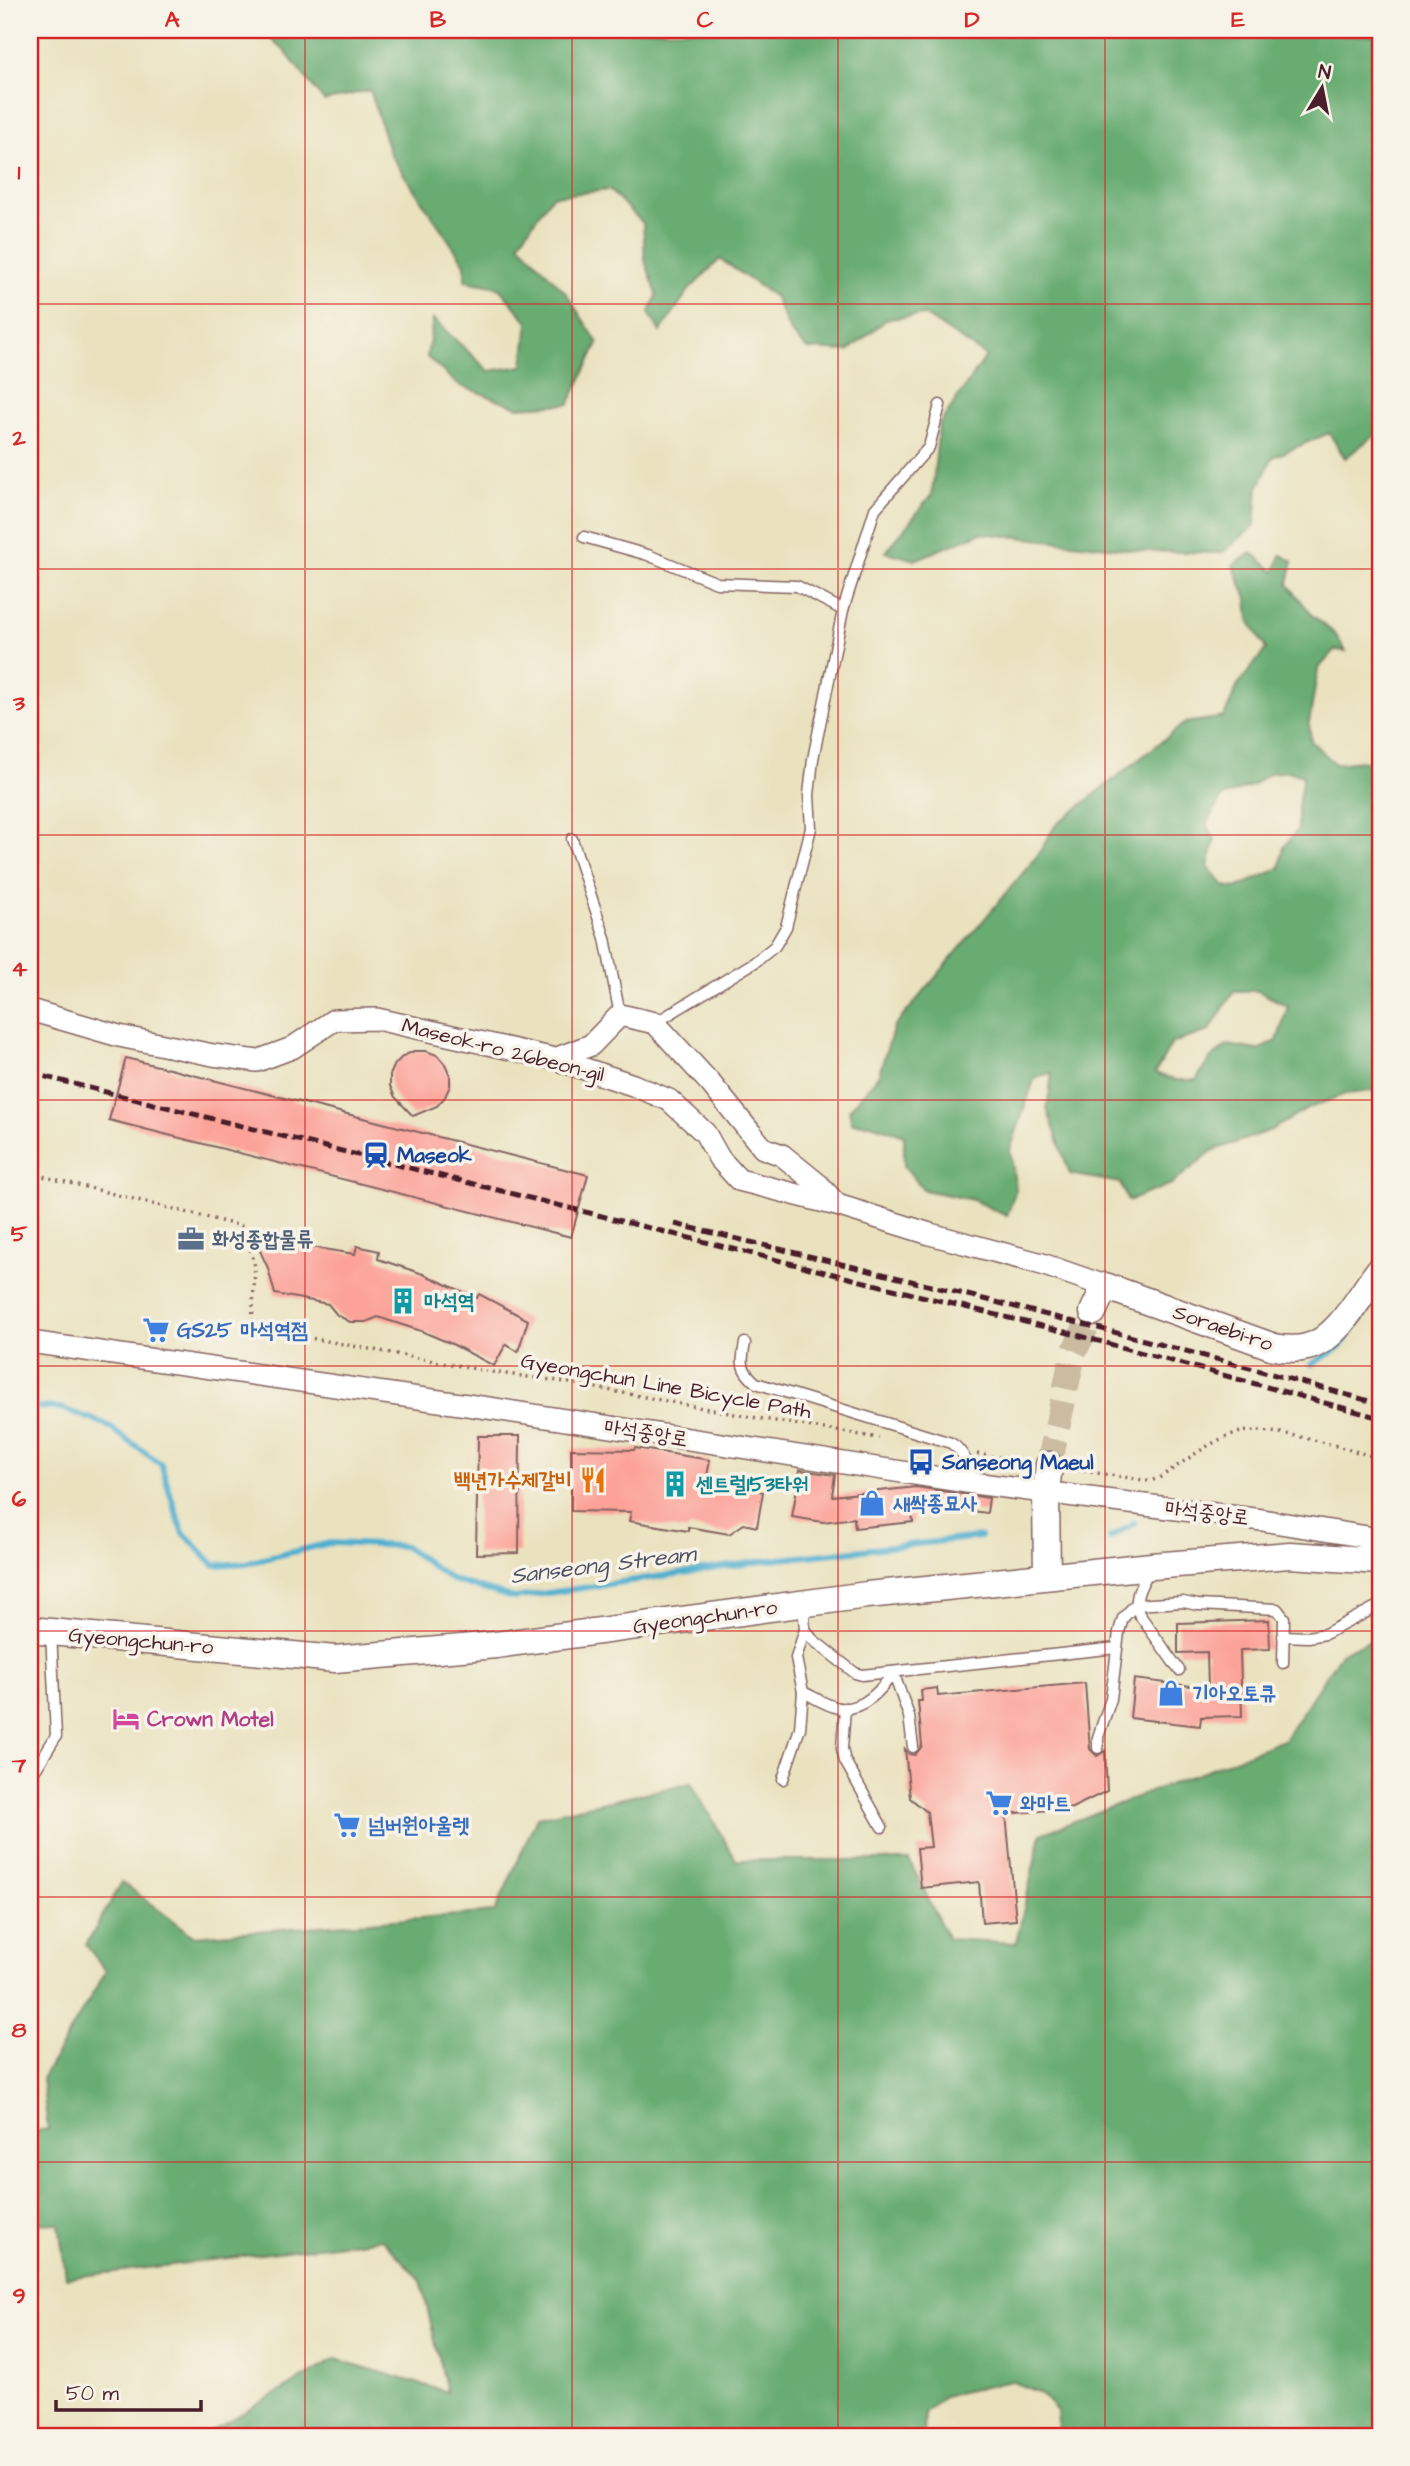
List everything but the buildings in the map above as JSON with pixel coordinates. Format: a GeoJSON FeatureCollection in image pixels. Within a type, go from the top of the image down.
{"type":"FeatureCollection","features":[{"type":"Feature","properties":{"kind":"street","name":"Maseok-ro 26beon-gil"},"geometry":{"type":"LineString","coordinates":[[30,1010],[119,1035],[213,1055],[257,1061],[292,1048],[334,1020],[377,1019],[555,1059],[669,1100],[705,1133],[719,1158],[739,1180],[1042,1264],[1105,1286]]}},
{"type":"Feature","properties":{"kind":"street"},"geometry":{"type":"LineString","coordinates":[[555,1059],[591,1045],[620,1015],[655,1023],[711,1084],[762,1148],[782,1155],[837,1205]]}},
{"type":"Feature","properties":{"kind":"street","name":"Soraebi-ro"},"geometry":{"type":"LineString","coordinates":[[1105,1286],[1274,1347],[1293,1349],[1308,1347],[1335,1330],[1380,1269]]}},
{"type":"Feature","properties":{"kind":"street"},"geometry":{"type":"LineString","coordinates":[[1093,1312],[1105,1286]]}},
{"type":"Feature","properties":{"kind":"street","name":"마석중앙로"},"geometry":{"type":"LineString","coordinates":[[30,1342],[506,1411],[973,1483],[1262,1520],[1380,1539]]}},
{"type":"Feature","properties":{"kind":"street"},"geometry":{"type":"LineString","coordinates":[[1047,1576],[1046,1492],[1049,1465]]}},
{"type":"Feature","properties":{"kind":"street","name":"마석중앙로"},"geometry":{"type":"LineString","coordinates":[[1262,1520],[1290,1555]]}},
{"type":"Feature","properties":{"kind":"street","name":"Gyeongchun-ro"},"geometry":{"type":"LineString","coordinates":[[40,1631],[335,1659],[804,1616],[1047,1576],[1152,1566],[1290,1555],[1380,1560]]}},
{"type":"Feature","properties":{"kind":"lane"},"geometry":{"type":"LineString","coordinates":[[655,1023],[755,962],[775,946],[786,927],[811,828],[809,795],[813,759],[843,610],[875,509],[929,447],[940,405]]}},
{"type":"Feature","properties":{"kind":"lane"},"geometry":{"type":"LineString","coordinates":[[584,537],[648,555],[717,583],[797,586],[843,610]]}},
{"type":"Feature","properties":{"kind":"lane"},"geometry":{"type":"LineString","coordinates":[[572,839],[605,938],[620,1015]]}},
{"type":"Feature","properties":{"kind":"lane"},"geometry":{"type":"LineString","coordinates":[[745,1343],[743,1369],[756,1383],[951,1443],[961,1451],[973,1483]]}},
{"type":"Feature","properties":{"kind":"lane"},"geometry":{"type":"LineString","coordinates":[[1098,1748],[1098,1737],[1111,1699],[1123,1618],[1136,1600],[1152,1566]]}},
{"type":"Feature","properties":{"kind":"lane"},"geometry":{"type":"LineString","coordinates":[[1136,1600],[1271,1608],[1283,1614],[1283,1663]]}},
{"type":"Feature","properties":{"kind":"lane"},"geometry":{"type":"LineString","coordinates":[[1136,1600],[1139,1614],[1178,1670]]}},
{"type":"Feature","properties":{"kind":"lane"},"geometry":{"type":"LineString","coordinates":[[1283,1636],[1308,1637],[1325,1634],[1380,1605]]}},
{"type":"Feature","properties":{"kind":"lane"},"geometry":{"type":"LineString","coordinates":[[804,1616],[812,1639],[855,1673],[870,1675],[1117,1648]]}},
{"type":"Feature","properties":{"kind":"lane"},"geometry":{"type":"LineString","coordinates":[[783,1779],[800,1728],[803,1692],[796,1658],[804,1616]]}},
{"type":"Feature","properties":{"kind":"lane"},"geometry":{"type":"LineString","coordinates":[[30,1778],[56,1736],[40,1631]]}},
{"type":"Feature","properties":{"kind":"lane"},"geometry":{"type":"LineString","coordinates":[[803,1692],[836,1707],[852,1707],[877,1695],[893,1672]]}},
{"type":"Feature","properties":{"kind":"lane"},"geometry":{"type":"LineString","coordinates":[[893,1672],[909,1716],[913,1747]]}},
{"type":"Feature","properties":{"kind":"lane"},"geometry":{"type":"LineString","coordinates":[[845,1708],[843,1754],[882,1827]]}},
{"type":"Feature","properties":{"kind":"path","name":"Gyeongchun Line Bicycle Path"},"geometry":{"type":"LineString","coordinates":[[30,1173],[245,1227],[256,1267],[253,1327],[492,1372],[565,1382],[880,1438]]}},
{"type":"Feature","properties":{"kind":"path"},"geometry":{"type":"LineString","coordinates":[[961,1451],[1146,1482],[1159,1478],[1219,1440],[1259,1430],[1380,1458]]}},
{"type":"Feature","properties":{"kind":"green space"},"geometry":{"type":"Polygon","coordinates":[[[261,30],[1334,30],[1342,36],[1380,35],[1380,431],[1345,458],[1329,433],[1273,457],[1258,487],[1255,525],[1222,553],[1144,551],[980,533],[915,560],[886,552],[932,494],[939,425],[986,356],[924,315],[887,319],[848,351],[807,349],[790,332],[775,297],[720,259],[689,290],[660,332],[649,313],[657,295],[645,260],[643,223],[609,190],[552,196],[519,243],[566,293],[598,343],[569,404],[518,407],[458,385],[427,357],[433,319],[489,371],[523,366],[528,322],[498,287],[465,281],[465,264],[390,154],[370,90],[324,101],[283,49],[261,30]]]}},
{"type":"Feature","properties":{"kind":"green space"},"geometry":{"type":"Polygon","coordinates":[[[1252,553],[1275,572],[1281,555],[1293,561],[1288,584],[1313,616],[1335,634],[1346,651],[1335,650],[1318,669],[1309,723],[1311,741],[1335,764],[1362,761],[1380,767],[1380,1090],[1345,1094],[1309,1108],[1271,1130],[1212,1151],[1172,1184],[1128,1201],[1120,1183],[1070,1174],[1047,1109],[1052,1073],[1035,1077],[1010,1150],[1016,1189],[1007,1216],[973,1200],[924,1190],[904,1166],[904,1135],[871,1124],[852,1123],[849,1110],[878,1076],[894,1027],[1038,855],[1055,826],[1185,723],[1224,717],[1238,685],[1266,649],[1249,620],[1247,598],[1233,565],[1252,553]],[[1288,771],[1270,773],[1251,786],[1222,797],[1206,824],[1215,839],[1208,867],[1224,886],[1236,888],[1280,868],[1284,847],[1298,829],[1298,806],[1303,776],[1288,771]],[[1234,991],[1209,1031],[1172,1043],[1155,1073],[1176,1080],[1196,1080],[1210,1059],[1228,1045],[1258,1050],[1277,1041],[1288,1006],[1258,991],[1234,991]]]}},
{"type":"Feature","properties":{"kind":"green space"},"geometry":{"type":"Polygon","coordinates":[[[1380,1636],[1380,2436],[1058,2436],[1057,2411],[1040,2393],[1010,2381],[944,2396],[925,2411],[924,2436],[203,2436],[336,2359],[447,2392],[421,2281],[382,2239],[66,2278],[59,2223],[30,2224],[30,2132],[48,2129],[42,2079],[106,1971],[86,1945],[122,1882],[193,1936],[495,1912],[537,1817],[691,1783],[736,1860],[909,1860],[948,1939],[1016,1943],[1041,1834],[1284,1740],[1341,1653],[1380,1636]]]}},
{"type":"Feature","properties":{"kind":"waterway","name":"Sanseong Stream"},"geometry":{"type":"LineString","coordinates":[[1312,1364],[1340,1347],[1380,1293]]}},
{"type":"Feature","properties":{"kind":"waterway","name":"Sanseong Stream"},"geometry":{"type":"LineString","coordinates":[[30,1407],[61,1408],[105,1424],[161,1464],[182,1531],[214,1565],[247,1563],[330,1543],[404,1546],[452,1580],[514,1598],[771,1560],[980,1537]]}},
{"type":"Feature","properties":{"kind":"waterway","name":"Sanseong Stream"},"geometry":{"type":"LineString","coordinates":[[1110,1538],[1134,1523]]}},
{"type":"Feature","properties":{"kind":"tunnel"},"geometry":{"type":"LineString","coordinates":[[1049,1465],[1073,1354],[1093,1312]]}},
{"type":"Feature","properties":{"kind":"railway"},"geometry":{"type":"LineString","coordinates":[[30,1073],[1073,1334],[1380,1418]]}},
{"type":"Feature","properties":{"kind":"railway"},"geometry":{"type":"LineString","coordinates":[[675,1224],[1028,1310],[1380,1404]]}},
{"type":"Feature","properties":{"kind":"place","name":"Maseok"},"geometry":{"type":"Point","coordinates":[376,1155]}},
{"type":"Feature","properties":{"kind":"place","name":"화성종합물류"},"geometry":{"type":"Point","coordinates":[191,1239]}},
{"type":"Feature","properties":{"kind":"place","name":"마석역"},"geometry":{"type":"Point","coordinates":[403,1301]}},
{"type":"Feature","properties":{"kind":"place","name":"GS25 마석역점"},"geometry":{"type":"Point","coordinates":[156,1330]}},
{"type":"Feature","properties":{"kind":"place","name":"Sanseong Maeul"},"geometry":{"type":"Point","coordinates":[921,1462]}},
{"type":"Feature","properties":{"kind":"place","name":"백년가수제갈비"},"geometry":{"type":"Point","coordinates":[593,1480]}},
{"type":"Feature","properties":{"kind":"place","name":"센트럴153타워"},"geometry":{"type":"Point","coordinates":[675,1484]}},
{"type":"Feature","properties":{"kind":"place","name":"새싹종묘사"},"geometry":{"type":"Point","coordinates":[872,1503]}},
{"type":"Feature","properties":{"kind":"place","name":"기아오토큐"},"geometry":{"type":"Point","coordinates":[1171,1693]}},
{"type":"Feature","properties":{"kind":"place","name":"Crown Motel"},"geometry":{"type":"Point","coordinates":[126,1719]}},
{"type":"Feature","properties":{"kind":"place","name":"와마트"},"geometry":{"type":"Point","coordinates":[999,1803]}},
{"type":"Feature","properties":{"kind":"place","name":"넘버원아울렛"},"geometry":{"type":"Point","coordinates":[347,1825]}}]}
